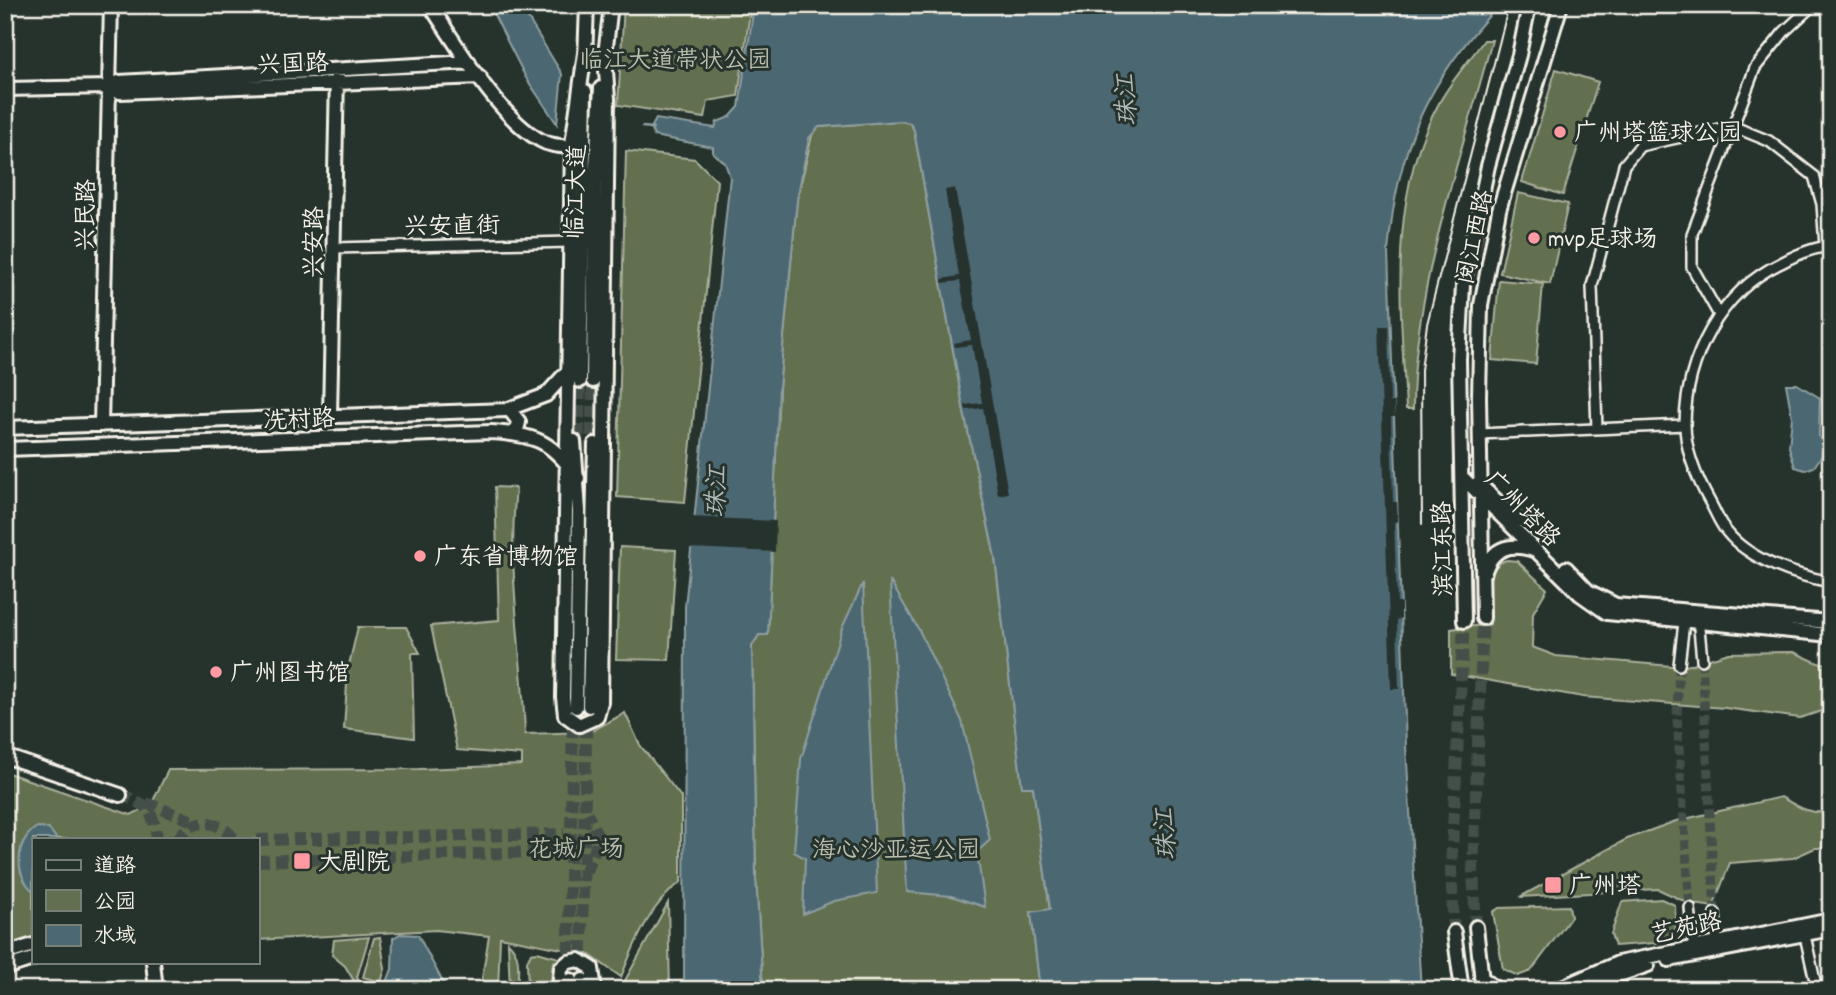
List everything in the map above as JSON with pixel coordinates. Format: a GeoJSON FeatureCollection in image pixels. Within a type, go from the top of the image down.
{"type":"FeatureCollection","features":[{"type":"Feature","properties":{"kind":"main road","name":"兴民路"},"geometry":{"type":"LineString","coordinates":[[101,425],[111,5]]}},
{"type":"Feature","properties":{"kind":"main road"},"geometry":{"type":"LineString","coordinates":[[430,5],[510,117],[524,131],[552,146],[571,147]]}},
{"type":"Feature","properties":{"kind":"main road","name":"临江大道"},"geometry":{"type":"LineString","coordinates":[[587,5],[584,53],[592,382]]}},
{"type":"Feature","properties":{"kind":"main road","name":"临江大道"},"geometry":{"type":"LineString","coordinates":[[592,382],[596,169],[611,5]]}},
{"type":"Feature","properties":{"kind":"main road","name":"阅江西路"},"geometry":{"type":"LineString","coordinates":[[1462,477],[1459,359],[1464,285],[1488,166],[1520,55],[1529,5]]}},
{"type":"Feature","properties":{"kind":"main road","name":"阅江西路"},"geometry":{"type":"LineString","coordinates":[[1481,491],[1479,338],[1490,251],[1505,187],[1561,5]]}},
{"type":"Feature","properties":{"kind":"main road"},"geometry":{"type":"LineString","coordinates":[[584,53],[571,147],[563,706],[568,720],[579,725],[597,717],[601,702],[592,382]]}},
{"type":"Feature","properties":{"kind":"main road","name":"兴国路"},"geometry":{"type":"LineString","coordinates":[[5,89],[109,87],[120,92],[337,76],[469,62]]}},
{"type":"Feature","properties":{"kind":"main road","name":"兴国路"},"geometry":{"type":"LineString","coordinates":[[337,76],[480,77]]}},
{"type":"Feature","properties":{"kind":"main road","name":"兴安路"},"geometry":{"type":"LineString","coordinates":[[330,415],[337,76]]}},
{"type":"Feature","properties":{"kind":"main road","name":"冼村路"},"geometry":{"type":"LineString","coordinates":[[5,428],[509,409],[546,394],[567,372]]}},
{"type":"Feature","properties":{"kind":"main road"},"geometry":{"type":"LineString","coordinates":[[568,406],[578,478],[582,706],[595,439],[592,382]]}},
{"type":"Feature","properties":{"kind":"main road"},"geometry":{"type":"LineString","coordinates":[[509,409],[519,422],[517,430],[511,433]]}},
{"type":"Feature","properties":{"kind":"main road","name":"冼村路"},"geometry":{"type":"LineString","coordinates":[[5,449],[511,433],[547,443],[578,478]]}},
{"type":"Feature","properties":{"kind":"main road","name":"广州塔路"},"geometry":{"type":"LineString","coordinates":[[1462,477],[1481,491],[1597,597],[1616,605],[1831,622]]}},
{"type":"Feature","properties":{"kind":"main road","name":"滨江东路"},"geometry":{"type":"LineString","coordinates":[[1462,477],[1464,621]]}},
{"type":"Feature","properties":{"kind":"main road","name":"广州塔路"},"geometry":{"type":"LineString","coordinates":[[1481,491],[1580,594],[1607,613],[1831,635]]}},
{"type":"Feature","properties":{"kind":"main road","name":"滨江东路"},"geometry":{"type":"LineString","coordinates":[[1481,491],[1483,618]]}},
{"type":"Feature","properties":{"kind":"main road"},"geometry":{"type":"LineString","coordinates":[[1483,581],[1492,556],[1499,550],[1521,546],[1538,552]]}},
{"type":"Feature","properties":{"kind":"main road"},"geometry":{"type":"LineString","coordinates":[[5,756],[120,795]]}},
{"type":"Feature","properties":{"kind":"main road","name":"艺苑路"},"geometry":{"type":"LineString","coordinates":[[1575,990],[1636,968],[1804,930],[1831,920]]}},
{"type":"Feature","properties":{"kind":"main road"},"geometry":{"type":"LineString","coordinates":[[1476,927],[1482,984],[1497,990]]}},
{"type":"Feature","properties":{"kind":"main road","name":"艺苑路"},"geometry":{"type":"LineString","coordinates":[[1555,990],[1618,963],[1717,942],[1831,929]]}},
{"type":"Feature","properties":{"kind":"main road"},"geometry":{"type":"LineString","coordinates":[[1454,932],[1462,990]]}},
{"type":"Feature","properties":{"kind":"main road"},"geometry":{"type":"LineString","coordinates":[[5,954],[32,945]]}},
{"type":"Feature","properties":{"kind":"main road"},"geometry":{"type":"LineString","coordinates":[[5,968],[32,959]]}},
{"type":"Feature","properties":{"kind":"main road"},"geometry":{"type":"LineString","coordinates":[[559,990],[561,968],[568,961],[579,960],[592,968],[595,990]]}},
{"type":"Feature","properties":{"kind":"main road"},"geometry":{"type":"LineString","coordinates":[[153,964],[156,990]]}},
{"type":"Feature","properties":{"kind":"street"},"geometry":{"type":"LineString","coordinates":[[1719,314],[1692,267],[1692,234],[1755,68],[1784,32],[1813,5]]}},
{"type":"Feature","properties":{"kind":"street"},"geometry":{"type":"LineString","coordinates":[[1597,429],[1592,286],[1624,166],[1640,146],[1732,126],[1769,141],[1814,176],[1822,205],[1828,246],[1768,269],[1738,292],[1719,314],[1704,339],[1695,366],[1685,425],[1695,468],[1727,533],[1767,561],[1831,582]]}},
{"type":"Feature","properties":{"kind":"street","name":"兴安直街"},"geometry":{"type":"LineString","coordinates":[[334,248],[570,242]]}},
{"type":"Feature","properties":{"kind":"street"},"geometry":{"type":"LineString","coordinates":[[1479,434],[1685,425]]}},
{"type":"Feature","properties":{"kind":"street"},"geometry":{"type":"LineString","coordinates":[[1679,665],[1684,622],[1696,610],[1700,623],[1702,660]]}},
{"type":"Feature","properties":{"kind":"street"},"geometry":{"type":"LineString","coordinates":[[1690,908],[1693,947],[1707,953],[1717,942],[1715,913]]}},
{"type":"Feature","properties":{"kind":"street"},"geometry":{"type":"LineString","coordinates":[[1804,930],[1817,990]]}},
{"type":"Feature","properties":{"kind":"green space","name":"临江大道带状公园"},"geometry":{"type":"Polygon","coordinates":[[[624,5],[751,5],[738,96],[708,101],[705,118],[618,105],[624,5]]]}},
{"type":"Feature","properties":{"kind":"green space"},"geometry":{"type":"Polygon","coordinates":[[[1484,40],[1492,40],[1430,270],[1415,363],[1413,409],[1406,409],[1400,293],[1404,215],[1411,177],[1422,140],[1438,105],[1484,40]]]}},
{"type":"Feature","properties":{"kind":"green space","name":"广州塔篮球公园"},"geometry":{"type":"Polygon","coordinates":[[[1556,69],[1598,82],[1563,195],[1522,182],[1556,69]]]}},
{"type":"Feature","properties":{"kind":"green space","name":"海心沙亚运公园"},"geometry":{"type":"Polygon","coordinates":[[[900,121],[910,123],[914,130],[964,412],[995,557],[1022,786],[1033,786],[1050,910],[1031,912],[1040,990],[763,990],[756,878],[752,646],[759,635],[768,634],[779,388],[797,200],[813,131],[819,127],[900,121]]]}},
{"type":"Feature","properties":{"kind":"green space"},"geometry":{"type":"Polygon","coordinates":[[[626,151],[695,159],[717,181],[685,502],[617,497],[626,151]]]}},
{"type":"Feature","properties":{"kind":"green space","name":"mvp足球场"},"geometry":{"type":"Polygon","coordinates":[[[1518,193],[1568,204],[1550,284],[1500,273],[1518,193]]]}},
{"type":"Feature","properties":{"kind":"green space","name":"mvp足球场"},"geometry":{"type":"Polygon","coordinates":[[[1499,280],[1543,284],[1536,364],[1492,360],[1499,280]]]}},
{"type":"Feature","properties":{"kind":"green space","name":"花城广场"},"geometry":{"type":"Polygon","coordinates":[[[495,487],[516,488],[514,581],[525,734],[590,732],[625,713],[640,745],[681,797],[681,882],[652,913],[621,977],[588,954],[500,937],[498,990],[480,990],[489,936],[436,930],[259,940],[259,838],[32,838],[32,938],[5,948],[5,772],[131,815],[151,805],[168,770],[419,769],[522,765],[522,755],[457,750],[431,626],[499,620],[495,487]]]}},
{"type":"Feature","properties":{"kind":"green space"},"geometry":{"type":"Polygon","coordinates":[[[620,547],[676,550],[669,660],[616,659],[620,547]]]}},
{"type":"Feature","properties":{"kind":"green space"},"geometry":{"type":"Polygon","coordinates":[[[1507,560],[1517,561],[1547,589],[1533,613],[1532,647],[1556,656],[1683,667],[1729,653],[1794,652],[1818,663],[1831,664],[1831,708],[1800,718],[1725,708],[1583,697],[1451,674],[1451,629],[1490,624],[1491,578],[1499,564],[1507,560]]]}},
{"type":"Feature","properties":{"kind":"green space"},"geometry":{"type":"Polygon","coordinates":[[[358,627],[406,627],[420,653],[412,653],[414,738],[344,729],[348,669],[358,627]]]}},
{"type":"Feature","properties":{"kind":"green space"},"geometry":{"type":"Polygon","coordinates":[[[1781,797],[1811,811],[1831,811],[1831,848],[1815,848],[1793,858],[1730,863],[1713,907],[1688,903],[1658,889],[1520,897],[1627,839],[1676,821],[1781,797]]]}},
{"type":"Feature","properties":{"kind":"green space"},"geometry":{"type":"Polygon","coordinates":[[[1661,899],[1675,905],[1676,937],[1668,942],[1615,946],[1611,934],[1622,902],[1661,899]]]}},
{"type":"Feature","properties":{"kind":"green space"},"geometry":{"type":"Polygon","coordinates":[[[668,903],[670,990],[620,990],[622,986],[668,903]]]}},
{"type":"Feature","properties":{"kind":"green space"},"geometry":{"type":"Polygon","coordinates":[[[1569,906],[1571,917],[1531,971],[1518,976],[1503,969],[1493,912],[1499,908],[1569,906]]]}},
{"type":"Feature","properties":{"kind":"green space"},"geometry":{"type":"Polygon","coordinates":[[[369,937],[357,977],[362,989],[353,990],[350,984],[354,981],[345,966],[332,955],[334,940],[369,937]]]}},
{"type":"Feature","properties":{"kind":"green space"},"geometry":{"type":"Polygon","coordinates":[[[380,937],[385,969],[381,982],[363,977],[374,938],[380,937]]]}},
{"type":"Feature","properties":{"kind":"green space"},"geometry":{"type":"Polygon","coordinates":[[[508,942],[517,958],[517,990],[510,990],[508,942]]]}},
{"type":"Feature","properties":{"kind":"green space"},"geometry":{"type":"Polygon","coordinates":[[[531,953],[563,959],[553,962],[550,990],[528,990],[527,961],[531,953]]]}},
{"type":"Feature","properties":{"kind":"water"},"geometry":{"type":"Polygon","coordinates":[[[489,5],[520,5],[562,74],[557,124],[526,78],[489,5]]]}},
{"type":"Feature","properties":{"kind":"water","name":"珠江"},"geometry":{"type":"Polygon","coordinates":[[[754,5],[1499,5],[1453,61],[1420,118],[1399,180],[1388,252],[1406,746],[1421,990],[1040,990],[1031,912],[1050,909],[1033,787],[1022,787],[995,557],[964,412],[914,130],[910,123],[900,121],[819,127],[809,138],[797,200],[779,388],[768,635],[759,635],[752,646],[756,878],[763,990],[684,990],[685,607],[730,177],[725,163],[713,153],[713,147],[654,136],[651,128],[656,119],[715,128],[717,122],[730,117],[739,107],[754,5]]]}},
{"type":"Feature","properties":{"kind":"water"},"geometry":{"type":"Polygon","coordinates":[[[1786,384],[1797,384],[1820,398],[1819,436],[1825,451],[1814,467],[1805,470],[1795,467],[1789,447],[1792,417],[1786,384]]]}},
{"type":"Feature","properties":{"kind":"water"},"geometry":{"type":"Polygon","coordinates":[[[890,581],[919,630],[962,721],[990,840],[977,852],[985,907],[951,896],[907,892],[890,581]]]}},
{"type":"Feature","properties":{"kind":"water"},"geometry":{"type":"Polygon","coordinates":[[[863,583],[877,893],[834,901],[803,914],[805,858],[794,852],[801,759],[842,628],[863,583]]]}},
{"type":"Feature","properties":{"kind":"water"},"geometry":{"type":"Polygon","coordinates":[[[37,827],[49,829],[56,838],[32,838],[32,890],[20,867],[21,849],[30,833],[37,827]]]}},
{"type":"Feature","properties":{"kind":"water"},"geometry":{"type":"Polygon","coordinates":[[[400,934],[418,935],[447,990],[396,990],[386,985],[392,969],[393,938],[400,934]]]}},
{"type":"Feature","properties":{"kind":"pier"},"geometry":{"type":"Polygon","coordinates":[[[955,188],[1008,493],[998,495],[983,408],[966,410],[965,405],[982,403],[972,345],[955,347],[954,343],[971,340],[960,281],[942,283],[942,279],[959,276],[945,190],[955,188]]]}},
{"type":"Feature","properties":{"kind":"pier"},"geometry":{"type":"Polygon","coordinates":[[[1379,326],[1388,326],[1390,402],[1394,402],[1395,417],[1391,417],[1393,502],[1397,502],[1398,521],[1394,522],[1397,602],[1401,602],[1401,619],[1397,620],[1399,689],[1391,689],[1379,326]]]}},
{"type":"Feature","properties":{"kind":"pier"},"geometry":{"type":"Polygon","coordinates":[[[691,517],[776,521],[775,552],[688,548],[691,517]]]}},
{"type":"Feature","properties":{"kind":"waterway"},"geometry":{"type":"LineString","coordinates":[[642,127],[653,128]]}},
{"type":"Feature","properties":{"kind":"tunnel"},"geometry":{"type":"LineString","coordinates":[[578,454],[580,381]]}},
{"type":"Feature","properties":{"kind":"tunnel"},"geometry":{"type":"LineString","coordinates":[[591,454],[593,381]]}},
{"type":"Feature","properties":{"kind":"tunnel"},"geometry":{"type":"LineString","coordinates":[[1476,927],[1473,870],[1483,618]]}},
{"type":"Feature","properties":{"kind":"tunnel"},"geometry":{"type":"LineString","coordinates":[[1454,932],[1451,869],[1464,621]]}},
{"type":"Feature","properties":{"kind":"tunnel"},"geometry":{"type":"LineString","coordinates":[[1702,660],[1715,913]]}},
{"type":"Feature","properties":{"kind":"tunnel"},"geometry":{"type":"LineString","coordinates":[[1679,665],[1677,718],[1690,908]]}},
{"type":"Feature","properties":{"kind":"tunnel"},"geometry":{"type":"LineString","coordinates":[[581,989],[587,696]]}},
{"type":"Feature","properties":{"kind":"tunnel"},"geometry":{"type":"LineString","coordinates":[[568,989],[573,714]]}},
{"type":"Feature","properties":{"kind":"tunnel"},"geometry":{"type":"LineString","coordinates":[[120,795],[137,801],[148,810],[154,821],[157,838]]}},
{"type":"Feature","properties":{"kind":"tunnel"},"geometry":{"type":"LineString","coordinates":[[146,803],[198,823]]}},
{"type":"Feature","properties":{"kind":"tunnel"},"geometry":{"type":"LineString","coordinates":[[586,871],[599,839],[587,813]]}},
{"type":"Feature","properties":{"kind":"tunnel"},"geometry":{"type":"LineString","coordinates":[[179,838],[191,826],[206,823],[221,827],[233,838]]}},
{"type":"Feature","properties":{"kind":"tunnel"},"geometry":{"type":"LineString","coordinates":[[259,840],[564,834]]}},
{"type":"Feature","properties":{"kind":"tunnel"},"geometry":{"type":"LineString","coordinates":[[259,861],[566,851]]}},
{"type":"Feature","properties":{"kind":"tram line"},"geometry":{"type":"LineString","coordinates":[[1422,524],[1421,370],[1427,324],[1509,5]]}},
{"type":"Feature","properties":{"kind":"place","name":"广州塔篮球公园"},"geometry":{"type":"Point","coordinates":[1560,132]}},
{"type":"Feature","properties":{"kind":"place","name":"mvp足球场"},"geometry":{"type":"Point","coordinates":[1534,238]}},
{"type":"Feature","properties":{"kind":"place","name":"广东省博物馆"},"geometry":{"type":"Point","coordinates":[420,556]}},
{"type":"Feature","properties":{"kind":"place","name":"广州图书馆"},"geometry":{"type":"Point","coordinates":[216,672]}},
{"type":"Feature","properties":{"kind":"place","name":"大剧院"},"geometry":{"type":"Point","coordinates":[302,861]}},
{"type":"Feature","properties":{"kind":"place","name":"广州塔"},"geometry":{"type":"Point","coordinates":[1553,885]}}]}
